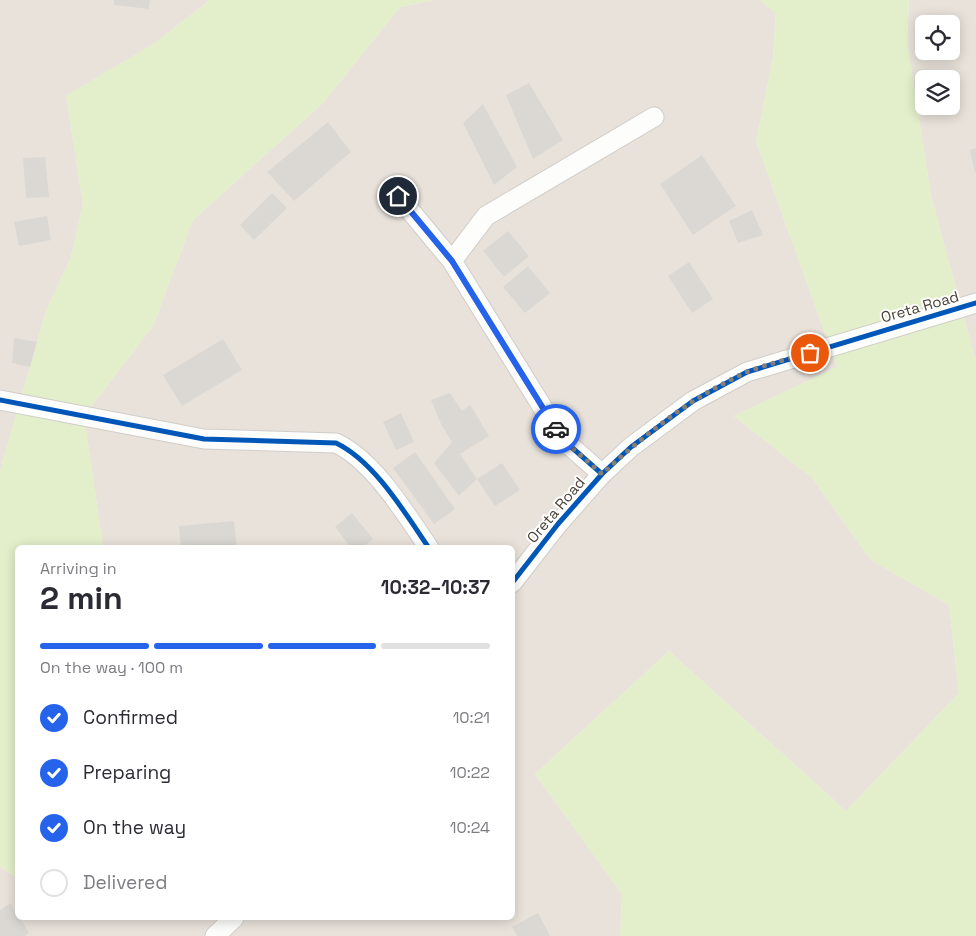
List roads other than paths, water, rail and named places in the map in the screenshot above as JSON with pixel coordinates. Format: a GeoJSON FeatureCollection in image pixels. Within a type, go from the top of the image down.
{"type":"FeatureCollection","features":[{"type":"Feature","properties":{"kind":"street"},"geometry":{"type":"LineString","coordinates":[[452,261],[486,216],[654,117]]}},
{"type":"Feature","properties":{"kind":"street"},"geometry":{"type":"LineString","coordinates":[[398,196],[452,261],[559,434],[602,474]]}},
{"type":"Feature","properties":{"kind":"street","name":"Oreta Road"},"geometry":{"type":"LineString","coordinates":[[515,579],[602,474],[630,448],[692,401],[748,372],[976,303]]}},
{"type":"Feature","properties":{"kind":"street"},"geometry":{"type":"LineString","coordinates":[[0,400],[204,439],[336,444],[348,449],[363,460],[427,545]]}},
{"type":"Feature","properties":{"kind":"street"},"geometry":{"type":"LineString","coordinates":[[216,936],[232,920]]}}]}
